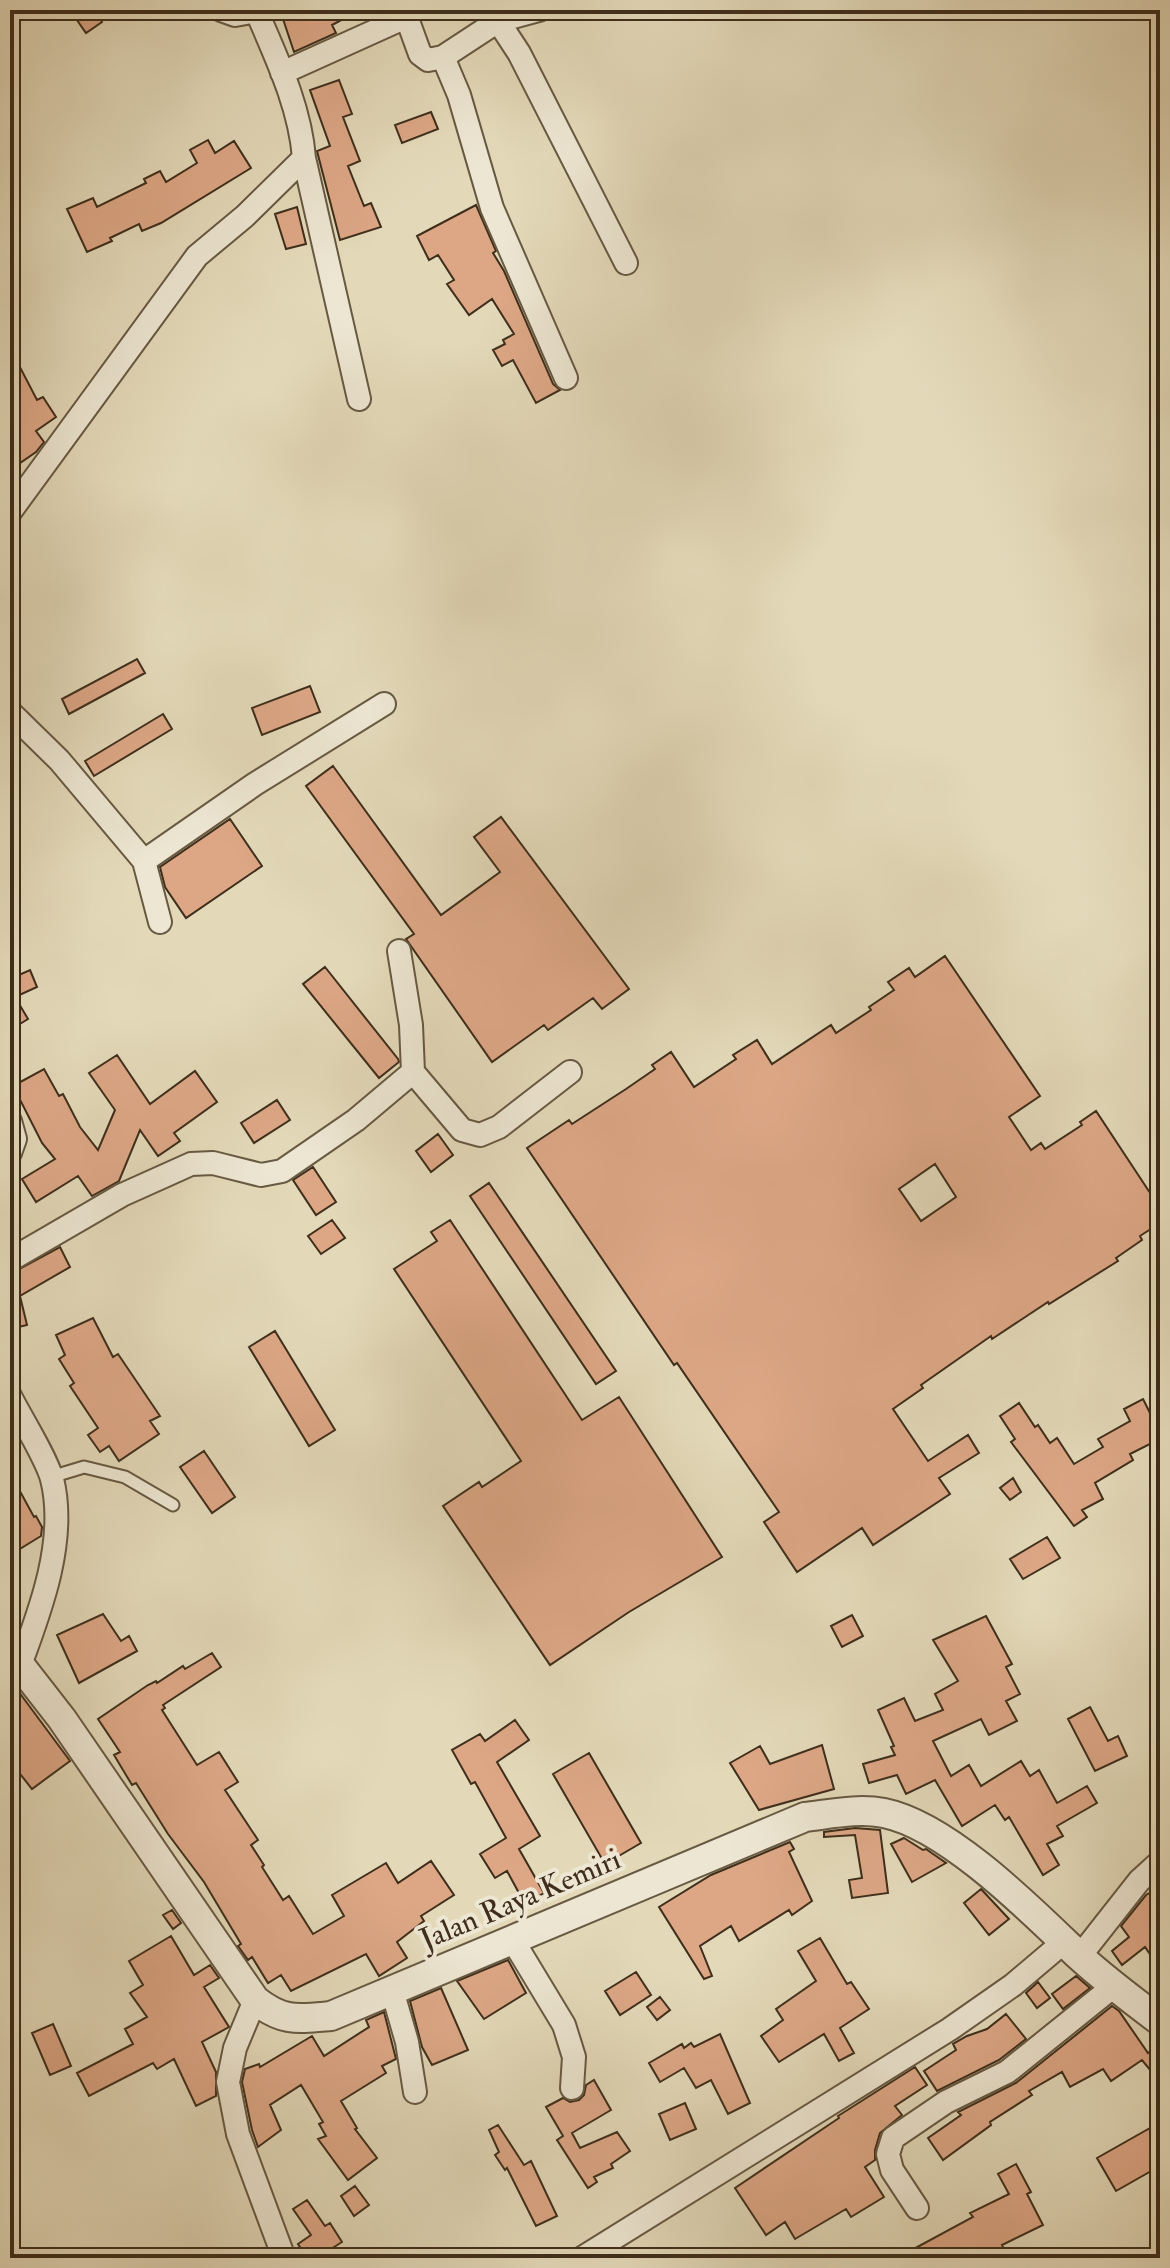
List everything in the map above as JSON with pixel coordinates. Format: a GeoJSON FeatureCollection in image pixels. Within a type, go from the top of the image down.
{"type":"FeatureCollection","features":[{"type":"Feature","properties":{"kind":"street"},"geometry":{"type":"LineString","coordinates":[[221,10],[235,15],[257,10],[282,73],[303,140],[304,158],[359,399]]}},
{"type":"Feature","properties":{"kind":"street"},"geometry":{"type":"LineString","coordinates":[[282,73],[405,14],[420,54],[428,60],[443,57],[498,21],[539,10]]}},
{"type":"Feature","properties":{"kind":"street"},"geometry":{"type":"LineString","coordinates":[[498,21],[519,53],[626,263]]}},
{"type":"Feature","properties":{"kind":"street"},"geometry":{"type":"LineString","coordinates":[[443,57],[459,95],[492,208],[566,378]]}},
{"type":"Feature","properties":{"kind":"street"},"geometry":{"type":"LineString","coordinates":[[10,512],[197,256],[245,216],[304,158]]}},
{"type":"Feature","properties":{"kind":"street"},"geometry":{"type":"LineString","coordinates":[[144,861],[255,784],[384,704]]}},
{"type":"Feature","properties":{"kind":"street"},"geometry":{"type":"LineString","coordinates":[[10,712],[59,760],[144,861],[160,922]]}},
{"type":"Feature","properties":{"kind":"street"},"geometry":{"type":"LineString","coordinates":[[399,951],[411,1025],[413,1072],[462,1130],[480,1135],[499,1127],[570,1072]]}},
{"type":"Feature","properties":{"kind":"street"},"geometry":{"type":"LineString","coordinates":[[10,1260],[122,1195],[191,1164],[213,1163],[261,1175],[282,1171],[356,1120],[413,1072]]}},
{"type":"Feature","properties":{"kind":"street"},"geometry":{"type":"LineString","coordinates":[[10,1121],[15,1139],[10,1153]]}},
{"type":"Feature","properties":{"kind":"street"},"geometry":{"type":"LineString","coordinates":[[10,1396],[51,1477],[55,1508],[53,1546],[44,1600],[15,1663]]}},
{"type":"Feature","properties":{"kind":"street","name":"Jalan Raya Kemiri"},"geometry":{"type":"LineString","coordinates":[[15,1663],[62,1719],[255,2000],[273,2014],[293,2020],[331,2016],[805,1817],[858,1811],[885,1813],[920,1827],[962,1851],[1114,1986],[1160,2021]]}},
{"type":"Feature","properties":{"kind":"street"},"geometry":{"type":"LineString","coordinates":[[582,2258],[950,2029],[1072,1949],[1160,1862]]}},
{"type":"Feature","properties":{"kind":"street"},"geometry":{"type":"LineString","coordinates":[[512,1939],[564,2025],[574,2057],[572,2088]]}},
{"type":"Feature","properties":{"kind":"street"},"geometry":{"type":"LineString","coordinates":[[917,2208],[892,2170],[888,2154],[893,2138],[946,2102],[1007,2072],[1114,1986]]}},
{"type":"Feature","properties":{"kind":"street"},"geometry":{"type":"LineString","coordinates":[[392,1990],[407,2042],[415,2092]]}},
{"type":"Feature","properties":{"kind":"street"},"geometry":{"type":"LineString","coordinates":[[255,2000],[235,2048],[228,2082],[238,2134],[284,2258]]}},
{"type":"Feature","properties":{"kind":"lane"},"geometry":{"type":"LineString","coordinates":[[51,1477],[84,1467],[125,1477],[173,1505]]}},
{"type":"Feature","properties":{"kind":"building"},"geometry":{"type":"Polygon","coordinates":[[[70,10],[95,10],[102,22],[86,33],[70,10]]]}},
{"type":"Feature","properties":{"kind":"building"},"geometry":{"type":"Polygon","coordinates":[[[280,10],[360,10],[332,25],[336,33],[294,52],[280,10]]]}},
{"type":"Feature","properties":{"kind":"building"},"geometry":{"type":"Polygon","coordinates":[[[339,80],[352,114],[343,117],[360,161],[348,166],[364,206],[371,203],[381,227],[340,240],[317,151],[330,146],[310,90],[339,80]]]}},
{"type":"Feature","properties":{"kind":"building"},"geometry":{"type":"Polygon","coordinates":[[[431,112],[438,129],[402,143],[395,125],[431,112]]]}},
{"type":"Feature","properties":{"kind":"building"},"geometry":{"type":"Polygon","coordinates":[[[208,140],[215,153],[234,141],[251,168],[161,223],[142,231],[139,224],[87,252],[67,209],[93,198],[97,207],[146,183],[144,179],[160,171],[166,182],[197,163],[190,150],[208,140]]]}},
{"type":"Feature","properties":{"kind":"building"},"geometry":{"type":"Polygon","coordinates":[[[476,205],[496,251],[493,253],[504,271],[553,384],[560,390],[536,403],[513,360],[502,366],[493,350],[505,344],[503,340],[514,334],[492,299],[469,315],[447,284],[454,280],[438,255],[429,260],[417,236],[476,205]]]}},
{"type":"Feature","properties":{"kind":"building"},"geometry":{"type":"Polygon","coordinates":[[[297,207],[306,244],[286,249],[275,214],[297,207]]]}},
{"type":"Feature","properties":{"kind":"building"},"geometry":{"type":"Polygon","coordinates":[[[10,348],[37,400],[43,397],[56,417],[36,431],[44,442],[20,463],[10,448],[10,348]]]}},
{"type":"Feature","properties":{"kind":"building"},"geometry":{"type":"Polygon","coordinates":[[[137,659],[145,673],[69,714],[62,699],[137,659]]]}},
{"type":"Feature","properties":{"kind":"building"},"geometry":{"type":"Polygon","coordinates":[[[310,686],[320,712],[262,735],[252,708],[310,686]]]}},
{"type":"Feature","properties":{"kind":"building"},"geometry":{"type":"Polygon","coordinates":[[[163,714],[172,729],[94,776],[85,761],[163,714]]]}},
{"type":"Feature","properties":{"kind":"building"},"geometry":{"type":"Polygon","coordinates":[[[333,766],[441,915],[500,872],[474,837],[501,817],[629,989],[602,1009],[593,998],[548,1030],[544,1025],[492,1062],[406,939],[414,934],[306,786],[333,766]]]}},
{"type":"Feature","properties":{"kind":"building"},"geometry":{"type":"Polygon","coordinates":[[[230,819],[262,866],[186,918],[165,887],[160,867],[230,819]]]}},
{"type":"Feature","properties":{"kind":"building"},"geometry":{"type":"Polygon","coordinates":[[[945,956],[1040,1096],[1009,1117],[1031,1150],[1041,1143],[1045,1149],[1082,1125],[1080,1122],[1096,1111],[1160,1208],[1160,1223],[1140,1236],[1142,1240],[1116,1258],[1118,1261],[992,1339],[991,1336],[921,1385],[923,1388],[893,1409],[928,1461],[968,1435],[979,1453],[939,1478],[950,1494],[873,1545],[862,1528],[797,1572],[764,1522],[779,1512],[677,1363],[674,1365],[527,1148],[569,1120],[572,1124],[626,1089],[655,1069],[652,1065],[671,1052],[694,1087],[736,1059],[733,1055],[757,1040],[772,1064],[831,1025],[836,1033],[871,1010],[869,1007],[894,990],[888,982],[909,968],[915,977],[945,956]],[[935,1164],[899,1189],[921,1221],[956,1197],[935,1164]]]}},
{"type":"Feature","properties":{"kind":"building"},"geometry":{"type":"Polygon","coordinates":[[[325,967],[398,1059],[399,1062],[379,1078],[303,984],[325,967]]]}},
{"type":"Feature","properties":{"kind":"building"},"geometry":{"type":"Polygon","coordinates":[[[30,970],[37,987],[15,997],[28,1019],[10,1030],[10,979],[30,970]]]}},
{"type":"Feature","properties":{"kind":"building"},"geometry":{"type":"Polygon","coordinates":[[[117,1055],[150,1104],[195,1071],[217,1102],[174,1133],[180,1141],[158,1156],[140,1130],[119,1181],[92,1196],[78,1176],[36,1202],[22,1179],[55,1159],[42,1143],[13,1086],[44,1069],[59,1096],[63,1094],[80,1127],[98,1150],[115,1110],[89,1073],[117,1055]]]}},
{"type":"Feature","properties":{"kind":"building"},"geometry":{"type":"Polygon","coordinates":[[[277,1100],[290,1120],[254,1143],[241,1123],[277,1100]]]}},
{"type":"Feature","properties":{"kind":"building"},"geometry":{"type":"Polygon","coordinates":[[[438,1134],[453,1155],[431,1172],[416,1151],[438,1134]]]}},
{"type":"Feature","properties":{"kind":"building"},"geometry":{"type":"Polygon","coordinates":[[[313,1167],[336,1202],[316,1215],[293,1180],[313,1167]]]}},
{"type":"Feature","properties":{"kind":"building"},"geometry":{"type":"Polygon","coordinates":[[[489,1183],[616,1371],[596,1384],[470,1196],[489,1183]]]}},
{"type":"Feature","properties":{"kind":"building"},"geometry":{"type":"Polygon","coordinates":[[[332,1220],[345,1238],[321,1254],[308,1236],[332,1220]]]}},
{"type":"Feature","properties":{"kind":"building"},"geometry":{"type":"Polygon","coordinates":[[[450,1220],[582,1420],[619,1397],[722,1557],[629,1612],[550,1665],[443,1506],[479,1482],[482,1487],[521,1461],[394,1269],[437,1241],[431,1232],[450,1220]]]}},
{"type":"Feature","properties":{"kind":"building"},"geometry":{"type":"Polygon","coordinates":[[[60,1247],[70,1267],[20,1296],[27,1325],[10,1329],[10,1274],[60,1247]]]}},
{"type":"Feature","properties":{"kind":"building"},"geometry":{"type":"Polygon","coordinates":[[[93,1318],[113,1357],[118,1354],[160,1416],[150,1421],[159,1434],[119,1461],[109,1446],[100,1452],[88,1435],[98,1428],[70,1386],[74,1383],[59,1359],[65,1355],[56,1335],[93,1318]]]}},
{"type":"Feature","properties":{"kind":"building"},"geometry":{"type":"Polygon","coordinates":[[[275,1331],[335,1430],[309,1446],[249,1347],[275,1331]]]}},
{"type":"Feature","properties":{"kind":"building"},"geometry":{"type":"Polygon","coordinates":[[[1143,1399],[1160,1439],[1130,1454],[1133,1460],[1095,1483],[1103,1499],[1082,1510],[1087,1517],[1074,1526],[1011,1442],[1015,1439],[1000,1416],[1019,1403],[1050,1443],[1057,1438],[1074,1464],[1103,1447],[1098,1439],[1130,1421],[1124,1409],[1143,1399]]]}},
{"type":"Feature","properties":{"kind":"building"},"geometry":{"type":"Polygon","coordinates":[[[204,1451],[235,1497],[212,1513],[180,1467],[204,1451]]]}},
{"type":"Feature","properties":{"kind":"building"},"geometry":{"type":"Polygon","coordinates":[[[10,1473],[42,1527],[41,1536],[10,1555],[10,1473]]]}},
{"type":"Feature","properties":{"kind":"building"},"geometry":{"type":"Polygon","coordinates":[[[1013,1478],[1021,1492],[1010,1500],[1000,1488],[1013,1478]]]}},
{"type":"Feature","properties":{"kind":"building"},"geometry":{"type":"Polygon","coordinates":[[[1047,1537],[1060,1558],[1023,1579],[1010,1559],[1047,1537]]]}},
{"type":"Feature","properties":{"kind":"building"},"geometry":{"type":"Polygon","coordinates":[[[103,1614],[121,1641],[129,1636],[137,1651],[79,1683],[57,1635],[103,1614]]]}},
{"type":"Feature","properties":{"kind":"building"},"geometry":{"type":"Polygon","coordinates":[[[852,1615],[863,1636],[842,1647],[831,1626],[852,1615]]]}},
{"type":"Feature","properties":{"kind":"building"},"geometry":{"type":"Polygon","coordinates":[[[986,1616],[1012,1664],[1006,1667],[1020,1694],[1006,1701],[1017,1721],[989,1735],[981,1719],[933,1741],[951,1776],[969,1765],[981,1786],[1021,1761],[1030,1776],[1039,1770],[1057,1803],[1087,1786],[1097,1803],[1057,1826],[1063,1836],[1047,1844],[1059,1865],[1043,1875],[1009,1817],[1005,1820],[995,1805],[962,1826],[935,1780],[906,1794],[897,1775],[869,1783],[863,1764],[895,1755],[878,1710],[904,1698],[915,1721],[943,1710],[935,1694],[958,1681],[933,1640],[986,1616]]]}},
{"type":"Feature","properties":{"kind":"building"},"geometry":{"type":"Polygon","coordinates":[[[212,1653],[221,1667],[163,1705],[165,1708],[162,1710],[197,1765],[219,1752],[238,1782],[225,1790],[258,1840],[251,1845],[264,1865],[262,1867],[283,1900],[289,1896],[313,1934],[344,1916],[332,1895],[386,1863],[398,1883],[431,1861],[454,1895],[421,1916],[424,1921],[397,1942],[407,1958],[379,1976],[366,1954],[291,1991],[281,1975],[268,1983],[252,1957],[248,1960],[238,1946],[241,1944],[204,1882],[168,1834],[136,1783],[132,1785],[114,1755],[120,1752],[98,1719],[148,1685],[212,1653]]]}},
{"type":"Feature","properties":{"kind":"building"},"geometry":{"type":"Polygon","coordinates":[[[10,1680],[70,1761],[32,1789],[17,1770],[10,1775],[10,1680]]]}},
{"type":"Feature","properties":{"kind":"building"},"geometry":{"type":"Polygon","coordinates":[[[1090,1707],[1108,1741],[1118,1736],[1127,1756],[1095,1771],[1068,1719],[1090,1707]]]}},
{"type":"Feature","properties":{"kind":"building"},"geometry":{"type":"Polygon","coordinates":[[[515,1720],[529,1740],[497,1762],[540,1836],[519,1849],[544,1893],[525,1904],[507,1871],[495,1878],[480,1854],[506,1838],[475,1782],[471,1784],[452,1750],[480,1734],[485,1741],[515,1720]]]}},
{"type":"Feature","properties":{"kind":"building"},"geometry":{"type":"Polygon","coordinates":[[[822,1745],[834,1789],[759,1810],[730,1763],[760,1746],[770,1764],[822,1745]]]}},
{"type":"Feature","properties":{"kind":"building"},"geometry":{"type":"Polygon","coordinates":[[[589,1753],[641,1843],[605,1864],[553,1774],[589,1753]]]}},
{"type":"Feature","properties":{"kind":"building"},"geometry":{"type":"Polygon","coordinates":[[[855,1828],[880,1830],[888,1893],[852,1898],[849,1880],[862,1878],[855,1835],[824,1837],[824,1832],[855,1828]]]}},
{"type":"Feature","properties":{"kind":"building"},"geometry":{"type":"Polygon","coordinates":[[[904,1838],[946,1863],[912,1882],[891,1844],[904,1838]]]}},
{"type":"Feature","properties":{"kind":"building"},"geometry":{"type":"Polygon","coordinates":[[[790,1842],[794,1849],[789,1852],[812,1901],[792,1915],[789,1910],[739,1941],[731,1926],[700,1946],[712,1976],[704,1979],[659,1907],[711,1875],[790,1842]]]}},
{"type":"Feature","properties":{"kind":"building"},"geometry":{"type":"Polygon","coordinates":[[[1160,1887],[1160,1969],[1145,1947],[1122,1965],[1112,1951],[1129,1937],[1121,1926],[1146,1895],[1160,1887]]]}},
{"type":"Feature","properties":{"kind":"building"},"geometry":{"type":"Polygon","coordinates":[[[981,1889],[1009,1919],[989,1935],[964,1903],[981,1889]]]}},
{"type":"Feature","properties":{"kind":"building"},"geometry":{"type":"Polygon","coordinates":[[[172,1910],[181,1923],[173,1929],[163,1915],[172,1910]]]}},
{"type":"Feature","properties":{"kind":"building"},"geometry":{"type":"Polygon","coordinates":[[[171,1936],[194,1975],[210,1965],[219,1978],[204,1987],[229,2027],[202,2042],[216,2072],[216,2096],[196,2106],[174,2059],[157,2069],[153,2063],[89,2096],[77,2073],[133,2044],[125,2029],[147,2017],[130,1993],[143,1985],[129,1961],[171,1936]]]}},
{"type":"Feature","properties":{"kind":"building"},"geometry":{"type":"Polygon","coordinates":[[[820,1938],[847,1984],[851,1982],[869,2009],[840,2028],[854,2053],[839,2061],[824,2034],[779,2062],[761,2036],[783,2020],[776,2009],[816,1981],[798,1951],[820,1938]]]}},
{"type":"Feature","properties":{"kind":"building"},"geometry":{"type":"Polygon","coordinates":[[[508,1960],[526,1993],[484,2019],[457,1981],[508,1960]]]}},
{"type":"Feature","properties":{"kind":"building"},"geometry":{"type":"Polygon","coordinates":[[[636,1972],[651,1995],[620,2015],[605,1991],[636,1972]]]}},
{"type":"Feature","properties":{"kind":"building"},"geometry":{"type":"Polygon","coordinates":[[[1076,1976],[1090,1988],[1063,2009],[1052,1994],[1076,1976]]]}},
{"type":"Feature","properties":{"kind":"building"},"geometry":{"type":"Polygon","coordinates":[[[1038,1982],[1050,1998],[1037,2008],[1026,1993],[1038,1982]]]}},
{"type":"Feature","properties":{"kind":"building"},"geometry":{"type":"Polygon","coordinates":[[[441,1988],[468,2050],[432,2065],[422,2047],[410,2001],[441,1988]]]}},
{"type":"Feature","properties":{"kind":"building"},"geometry":{"type":"Polygon","coordinates":[[[660,1997],[670,2010],[657,2020],[647,2007],[660,1997]]]}},
{"type":"Feature","properties":{"kind":"building"},"geometry":{"type":"Polygon","coordinates":[[[1112,2006],[1119,2011],[1148,2053],[1160,2044],[1160,2082],[1142,2060],[1111,2081],[1103,2069],[1070,2087],[1062,2072],[1029,2091],[1032,2095],[990,2122],[991,2125],[943,2160],[928,2138],[961,2115],[958,2112],[1016,2083],[1112,2006]]]}},
{"type":"Feature","properties":{"kind":"building"},"geometry":{"type":"Polygon","coordinates":[[[384,2012],[396,2059],[382,2066],[386,2073],[341,2101],[355,2129],[377,2158],[348,2180],[318,2139],[326,2136],[319,2124],[323,2122],[301,2085],[270,2105],[281,2130],[258,2147],[242,2082],[245,2069],[259,2064],[260,2067],[312,2036],[324,2056],[369,2027],[366,2020],[384,2012]]]}},
{"type":"Feature","properties":{"kind":"building"},"geometry":{"type":"Polygon","coordinates":[[[1006,2014],[1026,2039],[999,2060],[937,2091],[924,2071],[956,2050],[953,2044],[987,2029],[1006,2014]]]}},
{"type":"Feature","properties":{"kind":"building"},"geometry":{"type":"Polygon","coordinates":[[[53,2024],[71,2066],[50,2075],[32,2033],[53,2024]]]}},
{"type":"Feature","properties":{"kind":"building"},"geometry":{"type":"Polygon","coordinates":[[[720,2034],[750,2103],[728,2114],[711,2080],[696,2088],[684,2068],[660,2082],[649,2063],[682,2044],[684,2048],[691,2043],[694,2047],[720,2034]]]}},
{"type":"Feature","properties":{"kind":"building"},"geometry":{"type":"Polygon","coordinates":[[[915,2067],[927,2085],[895,2106],[902,2115],[880,2133],[875,2160],[865,2167],[884,2197],[851,2217],[846,2209],[795,2239],[785,2222],[766,2235],[735,2188],[915,2067]]]}},
{"type":"Feature","properties":{"kind":"building"},"geometry":{"type":"Polygon","coordinates":[[[594,2080],[611,2110],[572,2133],[580,2148],[617,2132],[630,2151],[611,2164],[613,2168],[594,2177],[597,2182],[588,2188],[557,2140],[563,2136],[546,2107],[563,2098],[570,2102],[579,2100],[584,2095],[586,2085],[594,2080]]]}},
{"type":"Feature","properties":{"kind":"building"},"geometry":{"type":"Polygon","coordinates":[[[685,2103],[696,2129],[670,2140],[659,2114],[685,2103]]]}},
{"type":"Feature","properties":{"kind":"building"},"geometry":{"type":"Polygon","coordinates":[[[498,2125],[524,2165],[531,2161],[557,2216],[536,2226],[507,2168],[505,2170],[495,2155],[499,2152],[489,2130],[498,2125]]]}},
{"type":"Feature","properties":{"kind":"building"},"geometry":{"type":"Polygon","coordinates":[[[1150,2128],[1160,2145],[1160,2166],[1116,2191],[1097,2158],[1150,2128]]]}},
{"type":"Feature","properties":{"kind":"building"},"geometry":{"type":"Polygon","coordinates":[[[1016,2164],[1043,2225],[1002,2245],[1008,2258],[897,2258],[973,2217],[970,2213],[1009,2194],[998,2174],[1016,2164]]]}},
{"type":"Feature","properties":{"kind":"building"},"geometry":{"type":"Polygon","coordinates":[[[355,2186],[369,2205],[354,2216],[341,2196],[355,2186]]]}},
{"type":"Feature","properties":{"kind":"building"},"geometry":{"type":"Polygon","coordinates":[[[307,2200],[325,2226],[330,2223],[342,2242],[331,2249],[337,2258],[307,2258],[298,2244],[311,2235],[293,2209],[307,2200]]]}}]}
